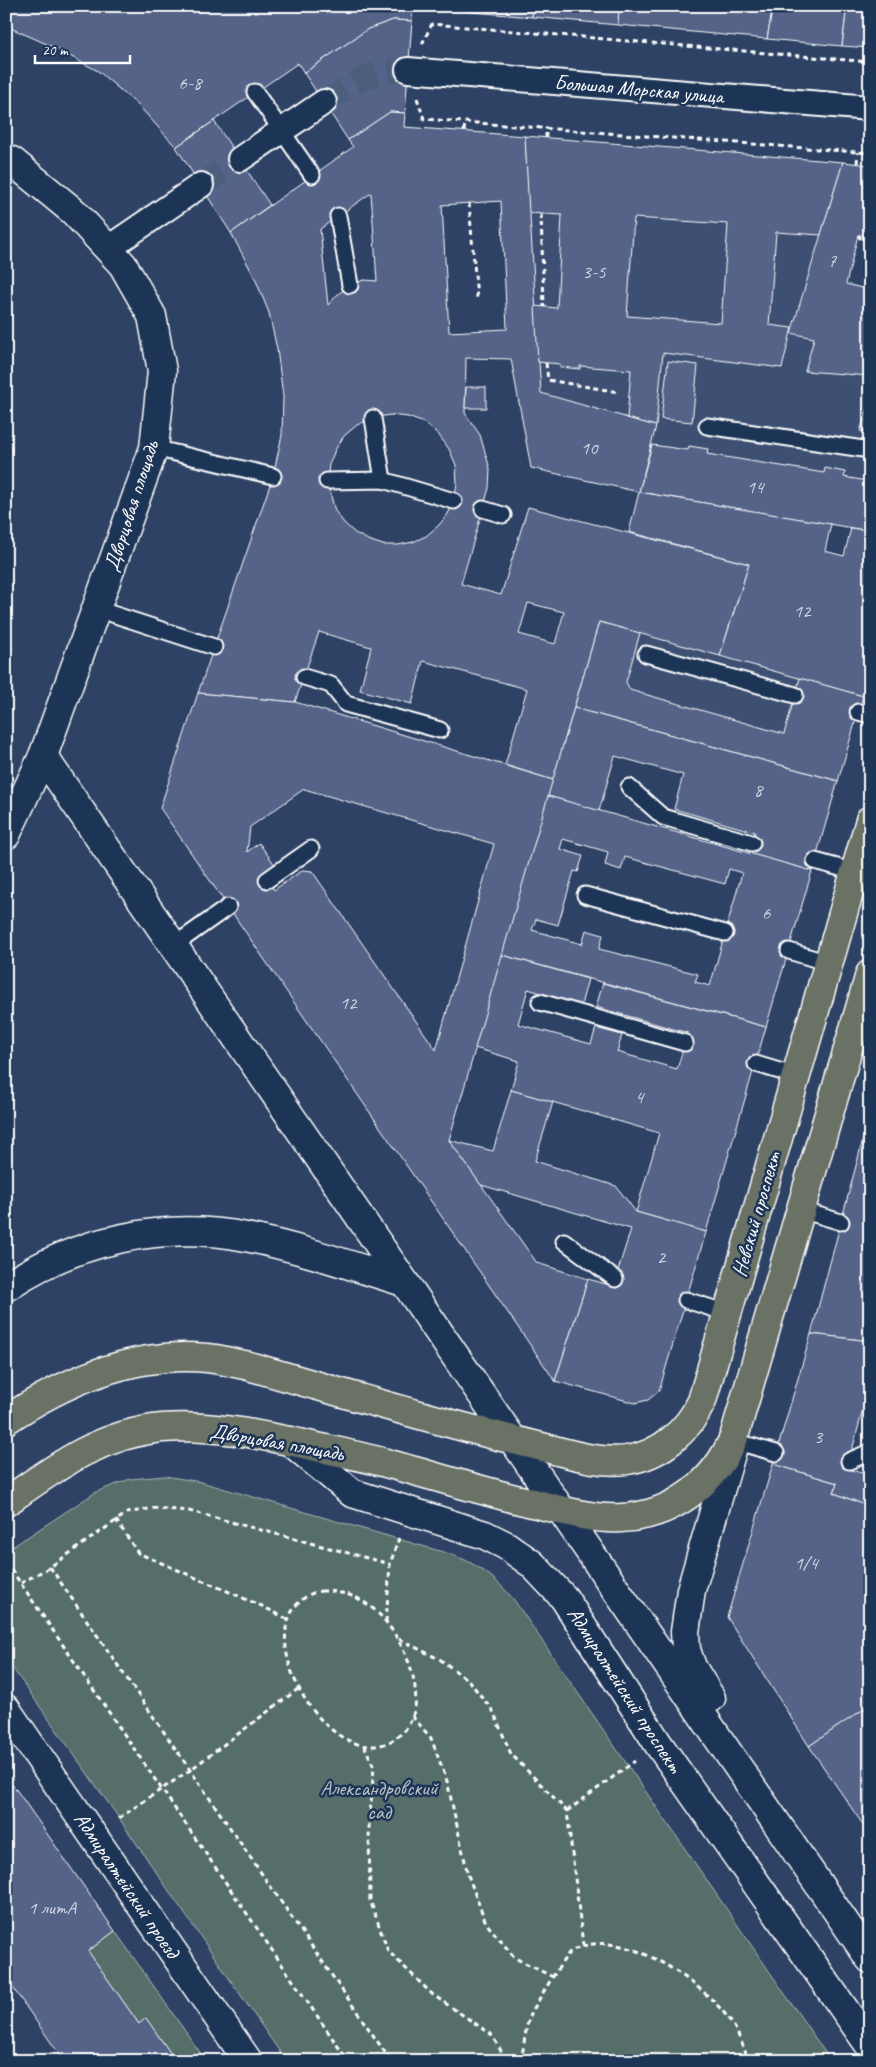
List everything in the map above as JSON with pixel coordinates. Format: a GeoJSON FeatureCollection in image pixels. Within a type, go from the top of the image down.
{"type":"FeatureCollection","features":[{"type":"Feature","properties":{"kind":"main road","name":"Невский проспект"},"geometry":{"type":"LineString","coordinates":[[513,1440],[610,1461],[636,1458],[661,1448],[682,1431],[697,1410],[870,820]]}},
{"type":"Feature","properties":{"kind":"main road","name":"Невский проспект"},"geometry":{"type":"LineString","coordinates":[[560,1509],[598,1517],[622,1518],[647,1515],[669,1506],[690,1494],[709,1478],[724,1459],[736,1433],[870,974]]}},
{"type":"Feature","properties":{"kind":"main road"},"geometry":{"type":"LineString","coordinates":[[6,1420],[52,1393],[96,1373],[123,1365],[166,1359],[207,1358],[245,1365],[513,1440]]}},
{"type":"Feature","properties":{"kind":"main road","name":"Дворцовая площадь"},"geometry":{"type":"LineString","coordinates":[[6,1502],[79,1453],[99,1444],[141,1431],[178,1428],[215,1429],[290,1441],[384,1463],[470,1488],[560,1509]]}},
{"type":"Feature","properties":{"kind":"street","name":"Большая Морская улица"},"geometry":{"type":"LineString","coordinates":[[408,70],[870,108]]}},
{"type":"Feature","properties":{"kind":"street"},"geometry":{"type":"LineString","coordinates":[[240,159],[324,102]]}},
{"type":"Feature","properties":{"kind":"street","name":"Дворцовая площадь"},"geometry":{"type":"LineString","coordinates":[[6,159],[74,212],[123,265],[152,316],[162,371],[154,448],[43,756],[6,835]]}},
{"type":"Feature","properties":{"kind":"street"},"geometry":{"type":"LineString","coordinates":[[107,249],[201,185]]}},
{"type":"Feature","properties":{"kind":"street"},"geometry":{"type":"LineString","coordinates":[[43,756],[870,1959]]}},
{"type":"Feature","properties":{"kind":"street"},"geometry":{"type":"LineString","coordinates":[[6,1287],[27,1273],[60,1257],[97,1244],[147,1234],[181,1233],[215,1233],[245,1237],[404,1282]]}},
{"type":"Feature","properties":{"kind":"street","name":"Невский проспект"},"geometry":{"type":"LineString","coordinates":[[715,1734],[716,1706],[692,1668],[686,1650],[685,1632],[691,1590],[736,1433]]}},
{"type":"Feature","properties":{"kind":"street","name":"Адмиралтейский проспект"},"geometry":{"type":"LineString","coordinates":[[290,1441],[352,1493],[486,1535],[519,1554],[545,1577],[564,1598],[654,1737],[870,2046]]}},
{"type":"Feature","properties":{"kind":"street","name":"Адмиралтейский проезд"},"geometry":{"type":"LineString","coordinates":[[6,1709],[248,2061]]}},
{"type":"Feature","properties":{"kind":"lane"},"geometry":{"type":"LineString","coordinates":[[254,92],[312,175]]}},
{"type":"Feature","properties":{"kind":"lane"},"geometry":{"type":"LineString","coordinates":[[338,216],[350,286]]}},
{"type":"Feature","properties":{"kind":"lane"},"geometry":{"type":"LineString","coordinates":[[373,418],[383,480]]}},
{"type":"Feature","properties":{"kind":"lane"},"geometry":{"type":"LineString","coordinates":[[707,426],[870,450]]}},
{"type":"Feature","properties":{"kind":"lane"},"geometry":{"type":"LineString","coordinates":[[154,448],[273,476]]}},
{"type":"Feature","properties":{"kind":"lane"},"geometry":{"type":"LineString","coordinates":[[327,481],[383,480],[454,501]]}},
{"type":"Feature","properties":{"kind":"lane"},"geometry":{"type":"LineString","coordinates":[[483,509],[503,515]]}},
{"type":"Feature","properties":{"kind":"lane"},"geometry":{"type":"LineString","coordinates":[[97,609],[214,647]]}},
{"type":"Feature","properties":{"kind":"lane"},"geometry":{"type":"LineString","coordinates":[[646,654],[796,695]]}},
{"type":"Feature","properties":{"kind":"lane"},"geometry":{"type":"LineString","coordinates":[[304,677],[331,685],[346,704],[440,730]]}},
{"type":"Feature","properties":{"kind":"lane"},"geometry":{"type":"LineString","coordinates":[[629,787],[663,817],[752,843]]}},
{"type":"Feature","properties":{"kind":"lane"},"geometry":{"type":"LineString","coordinates":[[267,880],[311,849]]}},
{"type":"Feature","properties":{"kind":"lane"},"geometry":{"type":"LineString","coordinates":[[815,861],[855,872]]}},
{"type":"Feature","properties":{"kind":"lane"},"geometry":{"type":"LineString","coordinates":[[585,895],[725,933]]}},
{"type":"Feature","properties":{"kind":"lane"},"geometry":{"type":"LineString","coordinates":[[174,946],[228,907]]}},
{"type":"Feature","properties":{"kind":"lane"},"geometry":{"type":"LineString","coordinates":[[789,951],[828,962]]}},
{"type":"Feature","properties":{"kind":"lane"},"geometry":{"type":"LineString","coordinates":[[540,1002],[684,1043]]}},
{"type":"Feature","properties":{"kind":"lane"},"geometry":{"type":"LineString","coordinates":[[756,1064],[796,1076]]}},
{"type":"Feature","properties":{"kind":"lane"},"geometry":{"type":"LineString","coordinates":[[801,1210],[841,1222]]}},
{"type":"Feature","properties":{"kind":"lane"},"geometry":{"type":"LineString","coordinates":[[564,1241],[615,1279]]}},
{"type":"Feature","properties":{"kind":"lane"},"geometry":{"type":"LineString","coordinates":[[686,1300],[727,1313]]}},
{"type":"Feature","properties":{"kind":"lane"},"geometry":{"type":"LineString","coordinates":[[736,1433],[776,1453]]}},
{"type":"Feature","properties":{"kind":"lane"},"geometry":{"type":"LineString","coordinates":[[849,1461],[870,1452]]}},
{"type":"Feature","properties":{"kind":"path"},"geometry":{"type":"LineString","coordinates":[[870,62],[432,24],[408,70],[424,119],[870,153]]}},
{"type":"Feature","properties":{"kind":"path"},"geometry":{"type":"LineString","coordinates":[[464,131],[465,122]]}},
{"type":"Feature","properties":{"kind":"path"},"geometry":{"type":"LineString","coordinates":[[546,128],[546,138]]}},
{"type":"Feature","properties":{"kind":"path"},"geometry":{"type":"LineString","coordinates":[[856,164],[858,152]]}},
{"type":"Feature","properties":{"kind":"path"},"geometry":{"type":"LineString","coordinates":[[469,203],[476,298]]}},
{"type":"Feature","properties":{"kind":"path"},"geometry":{"type":"LineString","coordinates":[[541,214],[544,307]]}},
{"type":"Feature","properties":{"kind":"path"},"geometry":{"type":"LineString","coordinates":[[858,235],[870,251]]}},
{"type":"Feature","properties":{"kind":"path"},"geometry":{"type":"LineString","coordinates":[[546,363],[548,380],[619,392]]}},
{"type":"Feature","properties":{"kind":"path"},"geometry":{"type":"LineString","coordinates":[[21,1583],[50,1567],[127,1513],[154,1508],[189,1511],[390,1564]]}},
{"type":"Feature","properties":{"kind":"path"},"geometry":{"type":"LineString","coordinates":[[116,1520],[138,1552],[262,1606],[289,1620]]}},
{"type":"Feature","properties":{"kind":"path"},"geometry":{"type":"LineString","coordinates":[[386,1622],[390,1564],[401,1532]]}},
{"type":"Feature","properties":{"kind":"path"},"geometry":{"type":"LineString","coordinates":[[6,1562],[348,2061]]}},
{"type":"Feature","properties":{"kind":"path"},"geometry":{"type":"LineString","coordinates":[[50,1567],[391,2061]]}},
{"type":"Feature","properties":{"kind":"path"},"geometry":{"type":"LineString","coordinates":[[321,1591],[338,1591],[354,1597],[371,1607],[386,1622],[399,1639],[414,1679],[415,1699],[412,1716],[405,1731],[394,1741],[380,1745],[364,1745],[347,1740],[330,1729],[315,1715],[298,1689],[287,1657],[286,1637],[289,1620],[296,1606],[307,1596],[321,1591]]}},
{"type":"Feature","properties":{"kind":"path"},"geometry":{"type":"LineString","coordinates":[[399,1639],[441,1660],[469,1681],[493,1712],[511,1754],[567,1811],[583,1945]]}},
{"type":"Feature","properties":{"kind":"path"},"geometry":{"type":"LineString","coordinates":[[119,1818],[190,1770],[298,1689]]}},
{"type":"Feature","properties":{"kind":"path"},"geometry":{"type":"LineString","coordinates":[[412,1716],[431,1738],[447,1781],[468,1875],[486,1923],[515,1958],[553,1977]]}},
{"type":"Feature","properties":{"kind":"path"},"geometry":{"type":"LineString","coordinates":[[364,1745],[374,1767],[369,1825],[370,1900],[388,1951],[433,1995],[491,2034],[507,2061]]}},
{"type":"Feature","properties":{"kind":"path"},"geometry":{"type":"LineString","coordinates":[[567,1811],[636,1761]]}},
{"type":"Feature","properties":{"kind":"path"},"geometry":{"type":"LineString","coordinates":[[521,2061],[530,2016],[568,1953],[583,1945],[619,1945],[666,1964],[703,1990],[730,2020],[749,2061]]}},
{"type":"Feature","properties":{"kind":"shaded area"},"geometry":{"type":"Polygon","coordinates":[[[843,162],[791,333],[814,338],[805,371],[870,376],[870,531],[639,492],[656,426],[541,393],[529,213],[843,162]]]}},
{"type":"Feature","properties":{"kind":"shaded area"},"geometry":{"type":"Polygon","coordinates":[[[599,622],[863,696],[838,781],[574,708],[599,622]]]}},
{"type":"Feature","properties":{"kind":"green space","name":"Александровский сад"},"geometry":{"type":"Polygon","coordinates":[[[165,1476],[201,1482],[450,1554],[469,1562],[493,1578],[514,1600],[831,2061],[286,2061],[114,1811],[6,1659],[6,1551],[96,1492],[130,1479],[165,1476]]]}},
{"type":"Feature","properties":{"kind":"green space"},"geometry":{"type":"Polygon","coordinates":[[[115,1931],[206,2061],[176,2061],[146,2019],[139,2024],[88,1951],[115,1931]]]}},
{"type":"Feature","properties":{"kind":"building"},"geometry":{"type":"Polygon","coordinates":[[[6,6],[533,6],[532,17],[413,7],[412,21],[393,20],[368,29],[304,73],[298,63],[176,147],[139,106],[98,71],[49,45],[6,26],[6,6]]]}},
{"type":"Feature","properties":{"kind":"building"},"geometry":{"type":"Polygon","coordinates":[[[533,6],[619,6],[618,25],[532,17],[533,6]]]}},
{"type":"Feature","properties":{"kind":"building"},"geometry":{"type":"Polygon","coordinates":[[[619,6],[773,6],[767,39],[618,25],[619,6]]]}},
{"type":"Feature","properties":{"kind":"building"},"geometry":{"type":"Polygon","coordinates":[[[773,6],[847,6],[842,46],[767,39],[773,6]]]}},
{"type":"Feature","properties":{"kind":"building"},"geometry":{"type":"Polygon","coordinates":[[[847,6],[870,6],[870,48],[842,46],[847,6]]]}},
{"type":"Feature","properties":{"kind":"building"},"geometry":{"type":"Polygon","coordinates":[[[393,20],[412,21],[405,113],[390,112],[348,140],[304,73],[368,29],[393,20]]]}},
{"type":"Feature","properties":{"kind":"building"},"geometry":{"type":"Polygon","coordinates":[[[390,112],[405,113],[404,127],[525,136],[541,393],[656,426],[639,492],[531,468],[511,359],[466,358],[465,413],[480,435],[490,469],[489,488],[461,584],[501,595],[528,507],[749,564],[720,656],[599,622],[553,780],[505,765],[527,689],[423,661],[412,704],[360,690],[371,647],[319,632],[295,702],[198,693],[273,476],[282,435],[283,396],[277,349],[269,313],[255,278],[231,233],[353,147],[348,140],[390,112]],[[371,193],[320,229],[328,305],[350,285],[364,280],[377,281],[371,193]],[[501,201],[442,205],[449,332],[507,329],[501,201]],[[390,415],[373,418],[357,425],[344,436],[335,450],[329,465],[327,481],[335,511],[355,533],[368,540],[383,545],[413,542],[426,536],[448,514],[454,501],[457,483],[456,465],[449,449],[438,434],[424,423],[408,417],[390,415]],[[528,603],[519,634],[555,644],[564,612],[528,603]]]}},
{"type":"Feature","properties":{"kind":"building"},"geometry":{"type":"Polygon","coordinates":[[[214,121],[270,205],[231,233],[176,147],[214,121]]]}},
{"type":"Feature","properties":{"kind":"building"},"geometry":{"type":"Polygon","coordinates":[[[525,136],[843,162],[821,235],[776,232],[769,325],[792,328],[782,368],[663,353],[656,426],[627,418],[631,370],[580,366],[580,369],[560,367],[560,364],[538,362],[535,306],[557,308],[562,215],[529,213],[525,136]],[[634,218],[627,316],[721,323],[728,224],[634,218]]]}},
{"type":"Feature","properties":{"kind":"building"},"geometry":{"type":"Polygon","coordinates":[[[843,162],[870,165],[870,236],[858,235],[846,284],[870,290],[870,376],[805,371],[814,338],[791,333],[843,162]]]}},
{"type":"Feature","properties":{"kind":"building"},"geometry":{"type":"Polygon","coordinates":[[[668,361],[698,365],[692,422],[661,419],[668,361]]]}},
{"type":"Feature","properties":{"kind":"building"},"geometry":{"type":"Polygon","coordinates":[[[466,387],[486,387],[486,408],[465,408],[466,387]]]}},
{"type":"Feature","properties":{"kind":"building"},"geometry":{"type":"Polygon","coordinates":[[[870,403],[870,432],[860,431],[870,403]]]}},
{"type":"Feature","properties":{"kind":"building"},"geometry":{"type":"Polygon","coordinates":[[[652,445],[688,450],[689,446],[708,449],[707,454],[824,473],[825,468],[845,472],[844,477],[867,481],[870,470],[870,531],[639,492],[652,445]]]}},
{"type":"Feature","properties":{"kind":"building"},"geometry":{"type":"Polygon","coordinates":[[[639,492],[831,524],[825,551],[844,556],[851,528],[870,531],[870,673],[863,696],[720,656],[749,564],[629,532],[639,492]]]}},
{"type":"Feature","properties":{"kind":"building"},"geometry":{"type":"Polygon","coordinates":[[[599,622],[640,633],[626,682],[630,690],[784,734],[800,678],[863,696],[838,781],[574,708],[599,622]]]}},
{"type":"Feature","properties":{"kind":"building"},"geometry":{"type":"Polygon","coordinates":[[[198,693],[295,702],[553,780],[449,1140],[537,1263],[588,1279],[555,1381],[160,808],[198,693]],[[304,789],[250,827],[247,852],[259,843],[275,865],[263,874],[274,890],[303,870],[312,871],[436,1050],[494,844],[304,789]]]}},
{"type":"Feature","properties":{"kind":"building"},"geometry":{"type":"Polygon","coordinates":[[[574,708],[838,781],[812,871],[749,854],[755,832],[674,809],[683,775],[615,756],[599,811],[548,796],[574,708]]]}},
{"type":"Feature","properties":{"kind":"building"},"geometry":{"type":"Polygon","coordinates":[[[548,796],[812,871],[766,1027],[502,955],[548,796]],[[563,839],[560,849],[583,856],[578,872],[574,871],[558,925],[536,919],[532,930],[582,944],[586,930],[603,935],[599,949],[698,974],[695,982],[710,986],[742,873],[729,869],[725,884],[625,857],[621,870],[605,865],[608,852],[563,839]]]}},
{"type":"Feature","properties":{"kind":"building"},"geometry":{"type":"Polygon","coordinates":[[[502,955],[588,979],[581,1005],[528,989],[518,1024],[591,1044],[596,1028],[622,1035],[617,1052],[677,1069],[688,1033],[596,1007],[603,983],[766,1027],[706,1232],[636,1212],[659,1133],[511,1090],[519,1061],[475,1048],[502,955]]]}},
{"type":"Feature","properties":{"kind":"building"},"geometry":{"type":"Polygon","coordinates":[[[511,1090],[553,1102],[535,1161],[616,1186],[636,1212],[706,1232],[659,1391],[648,1400],[635,1403],[555,1381],[588,1279],[613,1286],[631,1229],[481,1185],[449,1140],[493,1151],[511,1090]]]}},
{"type":"Feature","properties":{"kind":"building"},"geometry":{"type":"Polygon","coordinates":[[[870,1113],[870,1341],[811,1334],[845,1207],[870,1113]]]}},
{"type":"Feature","properties":{"kind":"building"},"geometry":{"type":"Polygon","coordinates":[[[811,1334],[870,1341],[870,1383],[847,1469],[870,1475],[870,1507],[834,1493],[837,1483],[773,1464],[811,1334]]]}},
{"type":"Feature","properties":{"kind":"building"},"geometry":{"type":"Polygon","coordinates":[[[773,1464],[837,1483],[834,1493],[870,1507],[870,1705],[809,1746],[727,1617],[773,1464]]]}},
{"type":"Feature","properties":{"kind":"building"},"geometry":{"type":"Polygon","coordinates":[[[870,1705],[870,1835],[809,1746],[870,1705]]]}},
{"type":"Feature","properties":{"kind":"building"},"geometry":{"type":"Polygon","coordinates":[[[13,1785],[115,1931],[88,1951],[139,2024],[146,2018],[176,2061],[64,2061],[6,1978],[6,1790],[13,1785]]]}},
{"type":"Feature","properties":{"kind":"tunnel"},"geometry":{"type":"LineString","coordinates":[[324,102],[363,79],[384,71],[408,70]]}},
{"type":"Feature","properties":{"kind":"tunnel"},"geometry":{"type":"LineString","coordinates":[[201,185],[240,159]]}}]}
